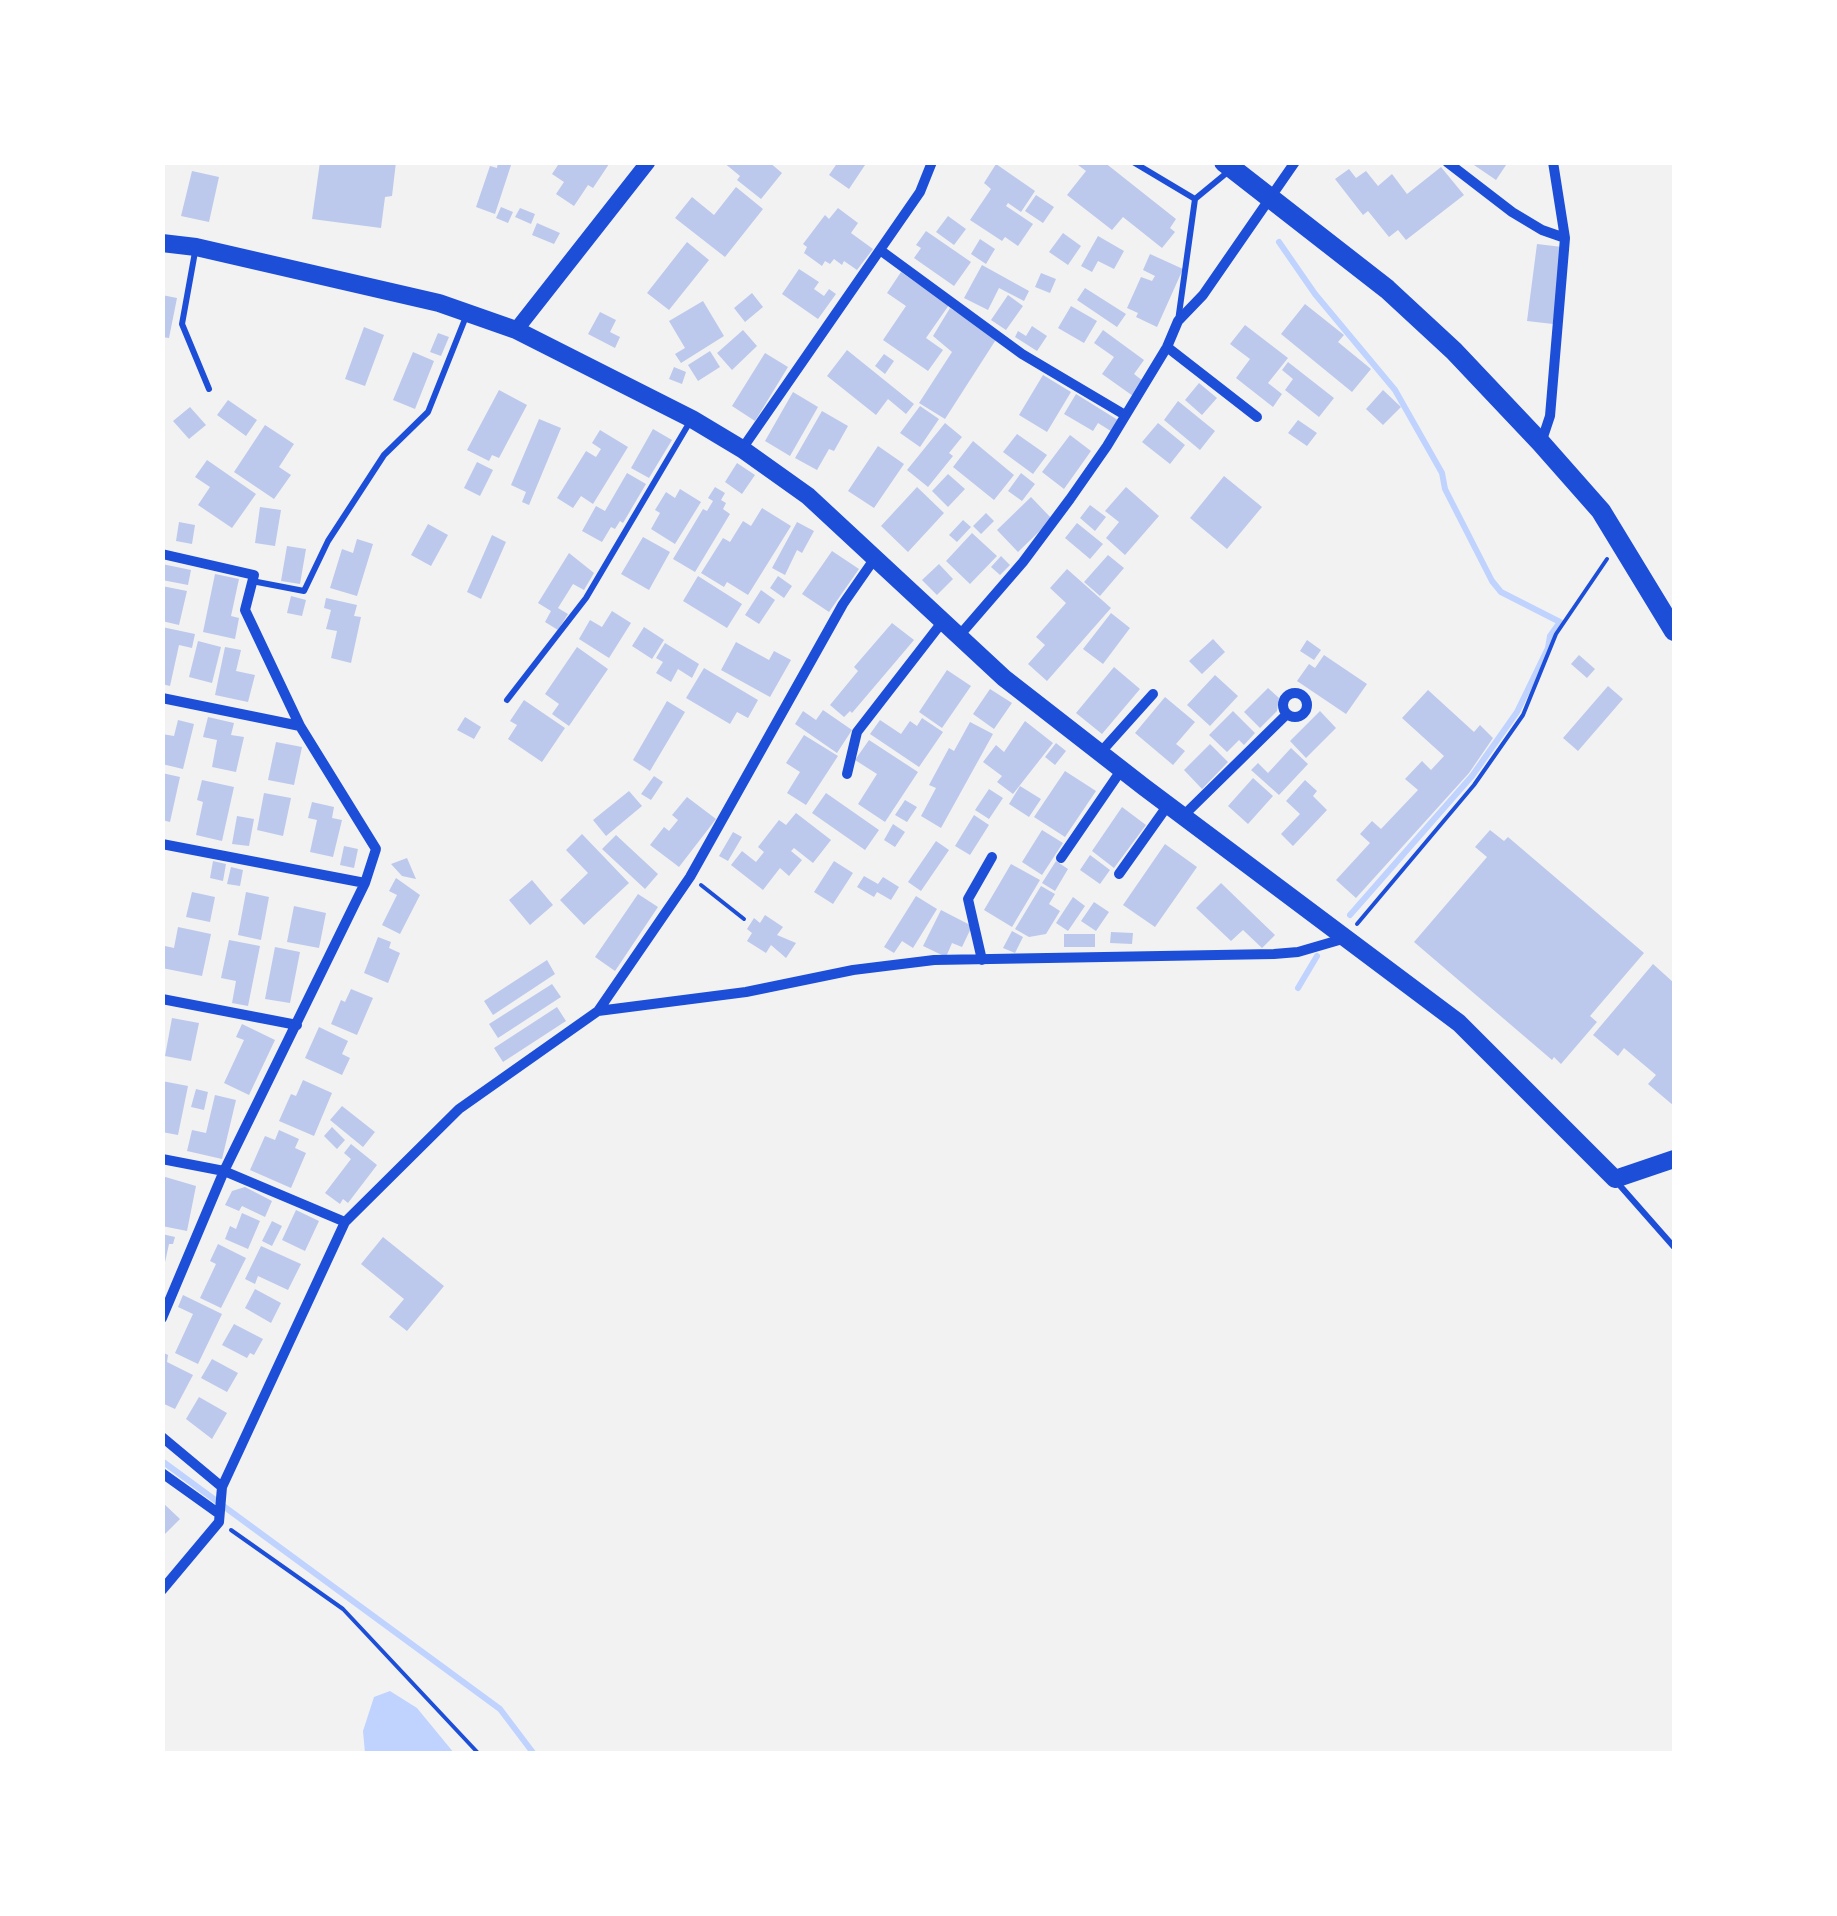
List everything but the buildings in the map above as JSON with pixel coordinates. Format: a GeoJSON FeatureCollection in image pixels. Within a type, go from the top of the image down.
{"type":"FeatureCollection","features":[{"type":"Feature","properties":{"kind":"highway"},"geometry":{"type":"LineString","coordinates":[[1231,165],[1270,201],[1386,289],[1542,442],[1601,511],[1674,631]]}},
{"type":"Feature","properties":{"kind":"main road"},"geometry":{"type":"LineString","coordinates":[[162,243],[196,247],[365,286],[516,330],[692,419],[742,449],[808,496],[1004,678],[1459,1023],[1615,1179],[1674,1159]]}},
{"type":"Feature","properties":{"kind":"street"},"geometry":{"type":"LineString","coordinates":[[742,449],[920,192],[932,162]]}},
{"type":"Feature","properties":{"kind":"street"},"geometry":{"type":"LineString","coordinates":[[959,636],[1023,562],[1107,446],[1178,322],[1203,295],[1295,162]]}},
{"type":"Feature","properties":{"kind":"street"},"geometry":{"type":"LineString","coordinates":[[1446,162],[1512,212],[1565,238]]}},
{"type":"Feature","properties":{"kind":"street"},"geometry":{"type":"LineString","coordinates":[[1542,442],[1550,416],[1565,238],[1553,162]]}},
{"type":"Feature","properties":{"kind":"street"},"geometry":{"type":"LineString","coordinates":[[516,330],[645,164]]}},
{"type":"Feature","properties":{"kind":"street"},"geometry":{"type":"LineString","coordinates":[[880,250],[1022,354],[1125,415]]}},
{"type":"Feature","properties":{"kind":"street"},"geometry":{"type":"LineString","coordinates":[[1167,347],[1257,417]]}},
{"type":"Feature","properties":{"kind":"street"},"geometry":{"type":"LineString","coordinates":[[162,554],[254,575],[245,610],[300,726],[376,850],[366,882],[224,1172],[164,1311]]}},
{"type":"Feature","properties":{"kind":"street"},"geometry":{"type":"LineString","coordinates":[[162,1590],[219,1517],[222,1487],[345,1222],[458,1109],[598,1011],[690,877],[843,604],[875,558]]}},
{"type":"Feature","properties":{"kind":"street"},"geometry":{"type":"LineString","coordinates":[[847,774],[857,732],[943,621]]}},
{"type":"Feature","properties":{"kind":"street"},"geometry":{"type":"LineString","coordinates":[[1100,753],[1152,694]]}},
{"type":"Feature","properties":{"kind":"street"},"geometry":{"type":"LineString","coordinates":[[162,698],[300,726]]}},
{"type":"Feature","properties":{"kind":"street"},"geometry":{"type":"LineString","coordinates":[[1119,874],[1176,810],[1287,714]]}},
{"type":"Feature","properties":{"kind":"street"},"geometry":{"type":"LineString","coordinates":[[1062,858],[1122,769]]}},
{"type":"Feature","properties":{"kind":"street"},"geometry":{"type":"LineString","coordinates":[[162,844],[366,882]]}},
{"type":"Feature","properties":{"kind":"street"},"geometry":{"type":"LineString","coordinates":[[982,960],[968,899],[992,856]]}},
{"type":"Feature","properties":{"kind":"street"},"geometry":{"type":"LineString","coordinates":[[598,1011],[746,992],[852,970],[934,960],[1274,954],[1298,952],[1346,938]]}},
{"type":"Feature","properties":{"kind":"street"},"geometry":{"type":"LineString","coordinates":[[162,999],[297,1025]]}},
{"type":"Feature","properties":{"kind":"street"},"geometry":{"type":"LineString","coordinates":[[162,1159],[224,1172],[345,1222]]}},
{"type":"Feature","properties":{"kind":"street"},"geometry":{"type":"LineString","coordinates":[[162,1437],[222,1487]]}},
{"type":"Feature","properties":{"kind":"street"},"geometry":{"type":"LineString","coordinates":[[162,1473],[219,1517]]}},
{"type":"Feature","properties":{"kind":"lane"},"geometry":{"type":"LineString","coordinates":[[1133,162],[1195,199]]}},
{"type":"Feature","properties":{"kind":"lane"},"geometry":{"type":"LineString","coordinates":[[1178,322],[1195,199],[1231,165]]}},
{"type":"Feature","properties":{"kind":"lane"},"geometry":{"type":"LineString","coordinates":[[196,247],[182,324],[210,389]]}},
{"type":"Feature","properties":{"kind":"lane"},"geometry":{"type":"LineString","coordinates":[[252,581],[304,591],[328,541],[384,455],[428,412],[468,313]]}},
{"type":"Feature","properties":{"kind":"lane"},"geometry":{"type":"LineString","coordinates":[[507,700],[586,598],[692,419]]}},
{"type":"Feature","properties":{"kind":"lane"},"geometry":{"type":"LineString","coordinates":[[1615,1179],[1674,1247]]}},
{"type":"Feature","properties":{"kind":"path"},"geometry":{"type":"LineString","coordinates":[[1346,938],[1474,785],[1523,714],[1556,634],[1618,542]]}},
{"type":"Feature","properties":{"kind":"path"},"geometry":{"type":"LineString","coordinates":[[690,877],[744,920]]}},
{"type":"Feature","properties":{"kind":"path"},"geometry":{"type":"LineString","coordinates":[[219,1517],[343,1609],[479,1754]]}},
{"type":"Feature","properties":{"kind":"water"},"geometry":{"type":"Polygon","coordinates":[[[390,1691],[417,1708],[454,1753],[365,1753],[363,1731],[374,1697],[390,1691]]]}},
{"type":"Feature","properties":{"kind":"waterway"},"geometry":{"type":"LineString","coordinates":[[1279,242],[1315,294],[1395,390],[1442,473],[1445,489],[1492,581],[1501,592],[1560,622],[1517,712],[1472,776],[1350,915]]}},
{"type":"Feature","properties":{"kind":"waterway"},"geometry":{"type":"LineString","coordinates":[[1298,988],[1317,956]]}},
{"type":"Feature","properties":{"kind":"waterway"},"geometry":{"type":"LineString","coordinates":[[162,1461],[500,1709],[534,1754]]}}]}
